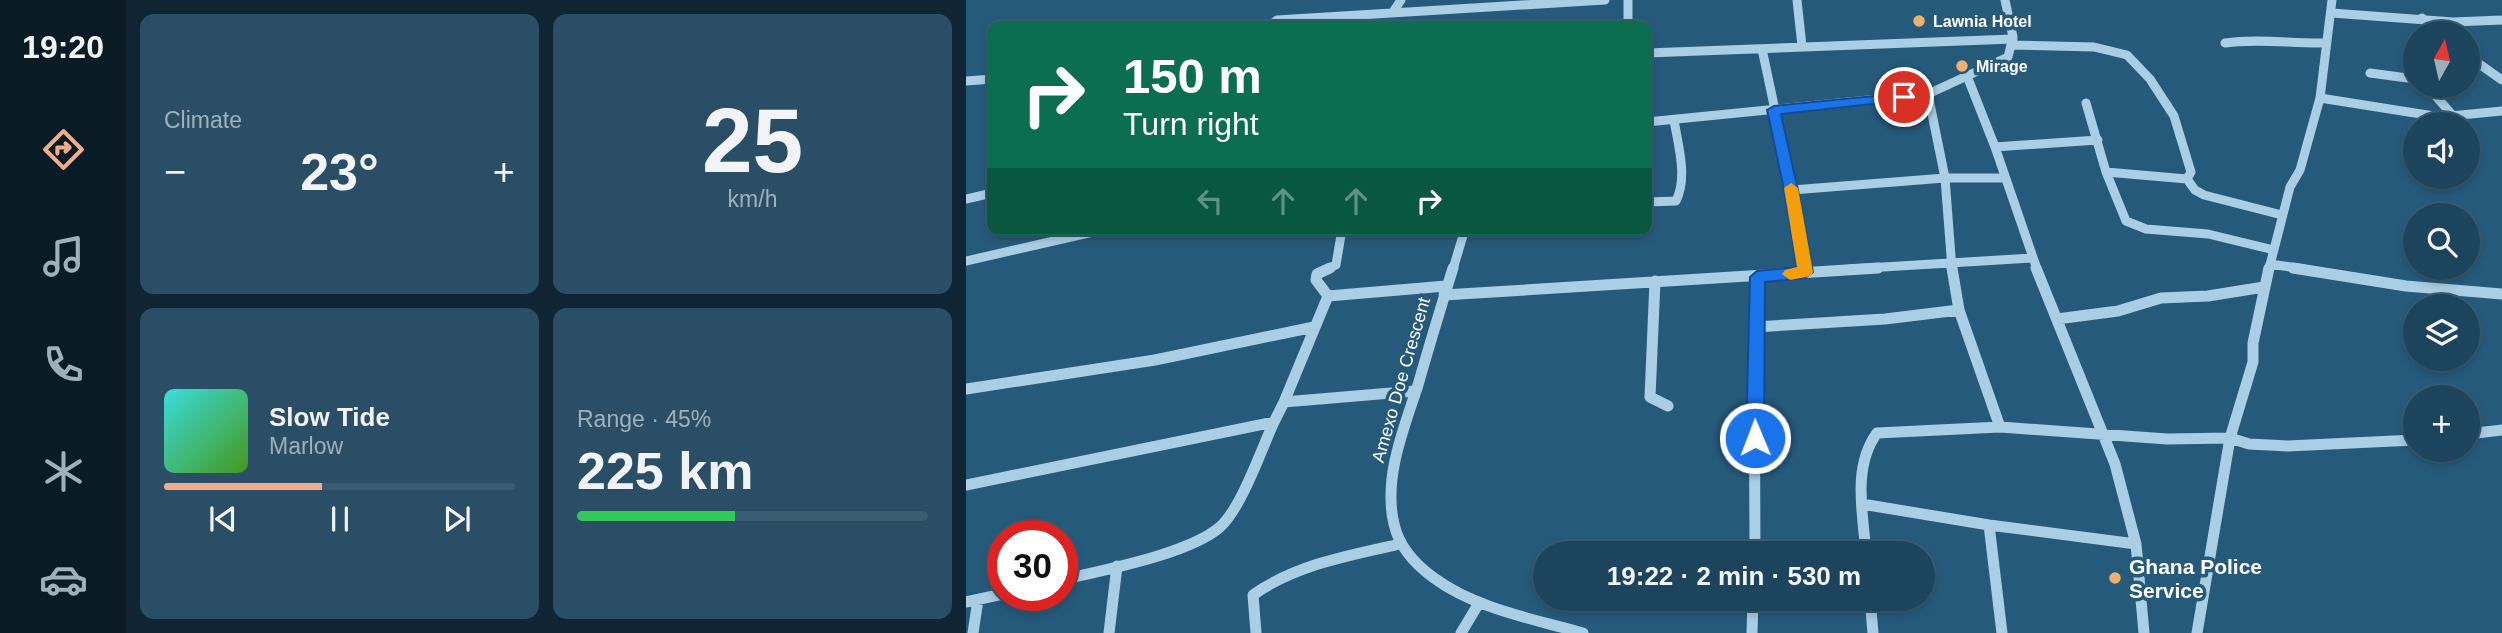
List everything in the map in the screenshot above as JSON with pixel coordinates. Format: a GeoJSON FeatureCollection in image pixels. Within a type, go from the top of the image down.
{"type":"FeatureCollection","features":[{"type":"Feature","properties":{"kind":"street"},"geometry":{"type":"LineString","coordinates":[[1393,12],[1401,0]]}},
{"type":"Feature","properties":{"kind":"street"},"geometry":{"type":"LineString","coordinates":[[1276,21],[1605,0]]}},
{"type":"Feature","properties":{"kind":"street"},"geometry":{"type":"LineString","coordinates":[[1628,0],[1628,21]]}},
{"type":"Feature","properties":{"kind":"street"},"geometry":{"type":"LineString","coordinates":[[1797,0],[1802,46]]}},
{"type":"Feature","properties":{"kind":"street"},"geometry":{"type":"LineString","coordinates":[[1652,122],[1928,94],[2008,57],[2012,42],[2005,0]]}},
{"type":"Feature","properties":{"kind":"street"},"geometry":{"type":"LineString","coordinates":[[2197,633],[2230,438],[2253,362],[2253,343],[2264,287],[2290,187],[2300,170],[2320,98],[2332,0]]}},
{"type":"Feature","properties":{"kind":"street"},"geometry":{"type":"LineString","coordinates":[[2332,13],[2453,22],[2502,20]]}},
{"type":"Feature","properties":{"kind":"street"},"geometry":{"type":"LineString","coordinates":[[2422,18],[2425,21]]}},
{"type":"Feature","properties":{"kind":"street"},"geometry":{"type":"LineString","coordinates":[[2225,43],[2250,39],[2293,44],[2326,43]]}},
{"type":"Feature","properties":{"kind":"street"},"geometry":{"type":"LineString","coordinates":[[1652,53],[1802,46],[2012,42],[2122,51],[2141,66],[2174,116],[2191,172],[2188,179]]}},
{"type":"Feature","properties":{"kind":"street"},"geometry":{"type":"LineString","coordinates":[[1762,49],[1805,272]]}},
{"type":"Feature","properties":{"kind":"street"},"geometry":{"type":"LineString","coordinates":[[2480,64],[2502,80]]}},
{"type":"Feature","properties":{"kind":"street"},"geometry":{"type":"LineString","coordinates":[[2370,73],[2403,77]]}},
{"type":"Feature","properties":{"kind":"street"},"geometry":{"type":"LineString","coordinates":[[1967,76],[2006,178],[2032,258],[2105,436],[2136,544],[2144,633]]}},
{"type":"Feature","properties":{"kind":"street"},"geometry":{"type":"LineString","coordinates":[[966,81],[987,79]]}},
{"type":"Feature","properties":{"kind":"street"},"geometry":{"type":"LineString","coordinates":[[1928,94],[1945,178],[1951,263],[1959,310],[2000,427]]}},
{"type":"Feature","properties":{"kind":"street"},"geometry":{"type":"LineString","coordinates":[[2320,98],[2407,112]]}},
{"type":"Feature","properties":{"kind":"street"},"geometry":{"type":"LineString","coordinates":[[2437,98],[2450,112]]}},
{"type":"Feature","properties":{"kind":"street"},"geometry":{"type":"LineString","coordinates":[[2086,103],[2106,172],[2126,222],[2137,227],[2205,233],[2259,249],[2274,250]]}},
{"type":"Feature","properties":{"kind":"street"},"geometry":{"type":"LineString","coordinates":[[2480,114],[2502,111]]}},
{"type":"Feature","properties":{"kind":"street"},"geometry":{"type":"LineString","coordinates":[[1652,202],[1673,201],[1680,196],[1680,161],[1674,120]]}},
{"type":"Feature","properties":{"kind":"street"},"geometry":{"type":"LineString","coordinates":[[1995,148],[2098,140]]}},
{"type":"Feature","properties":{"kind":"street"},"geometry":{"type":"LineString","coordinates":[[2106,172],[2188,179]]}},
{"type":"Feature","properties":{"kind":"street"},"geometry":{"type":"LineString","coordinates":[[1791,190],[1945,178],[2006,178]]}},
{"type":"Feature","properties":{"kind":"street"},"geometry":{"type":"LineString","coordinates":[[2188,179],[2195,190],[2204,195],[2282,215]]}},
{"type":"Feature","properties":{"kind":"street"},"geometry":{"type":"LineString","coordinates":[[966,199],[987,194]]}},
{"type":"Feature","properties":{"kind":"street"},"geometry":{"type":"LineString","coordinates":[[966,261],[1080,235]]}},
{"type":"Feature","properties":{"kind":"street"},"geometry":{"type":"LineString","coordinates":[[1328,296],[1316,279],[1317,274],[1336,265],[1341,235]]}},
{"type":"Feature","properties":{"kind":"street","name":"Amexo Doe Crescent"},"geometry":{"type":"LineString","coordinates":[[1463,235],[1415,391],[1391,482],[1392,507],[1400,544],[1420,570],[1479,603],[1583,633]]}},
{"type":"Feature","properties":{"kind":"street"},"geometry":{"type":"LineString","coordinates":[[1328,296],[1757,277],[2032,258]]}},
{"type":"Feature","properties":{"kind":"street"},"geometry":{"type":"LineString","coordinates":[[2270,264],[2406,286],[2497,294],[2502,304]]}},
{"type":"Feature","properties":{"kind":"street"},"geometry":{"type":"LineString","coordinates":[[1755,541],[1757,277]]}},
{"type":"Feature","properties":{"kind":"street"},"geometry":{"type":"LineString","coordinates":[[1654,281],[1650,397],[1668,406]]}},
{"type":"Feature","properties":{"kind":"street"},"geometry":{"type":"LineString","coordinates":[[2057,319],[2118,311],[2161,298],[2208,296],[2264,287]]}},
{"type":"Feature","properties":{"kind":"street"},"geometry":{"type":"LineString","coordinates":[[1078,576],[1205,537],[1221,526],[1233,508],[1284,402],[1328,296]]}},
{"type":"Feature","properties":{"kind":"street"},"geometry":{"type":"LineString","coordinates":[[1755,327],[1885,319],[1959,310]]}},
{"type":"Feature","properties":{"kind":"street"},"geometry":{"type":"LineString","coordinates":[[966,389],[1155,360],[1314,327]]}},
{"type":"Feature","properties":{"kind":"street"},"geometry":{"type":"LineString","coordinates":[[1284,402],[1415,391]]}},
{"type":"Feature","properties":{"kind":"street"},"geometry":{"type":"LineString","coordinates":[[966,485],[1274,422]]}},
{"type":"Feature","properties":{"kind":"street"},"geometry":{"type":"LineString","coordinates":[[1865,541],[1862,504],[1864,460],[1870,440],[1877,433],[2000,427],[2105,436],[2230,438],[2249,444],[2312,446],[2403,441]]}},
{"type":"Feature","properties":{"kind":"street"},"geometry":{"type":"LineString","coordinates":[[2480,433],[2502,430]]}},
{"type":"Feature","properties":{"kind":"street"},"geometry":{"type":"LineString","coordinates":[[1862,504],[1989,525],[2136,544]]}},
{"type":"Feature","properties":{"kind":"street"},"geometry":{"type":"LineString","coordinates":[[1989,525],[2003,633]]}},
{"type":"Feature","properties":{"kind":"street"},"geometry":{"type":"LineString","coordinates":[[1256,633],[1253,595],[1267,585],[1332,559],[1400,544]]}},
{"type":"Feature","properties":{"kind":"street"},"geometry":{"type":"LineString","coordinates":[[1109,633],[1117,566]]}},
{"type":"Feature","properties":{"kind":"street"},"geometry":{"type":"LineString","coordinates":[[972,601],[973,633]]}},
{"type":"Feature","properties":{"kind":"street"},"geometry":{"type":"LineString","coordinates":[[1461,633],[1479,603]]}},
{"type":"Feature","properties":{"kind":"street"},"geometry":{"type":"LineString","coordinates":[[1752,633],[1753,611]]}},
{"type":"Feature","properties":{"kind":"street"},"geometry":{"type":"LineString","coordinates":[[1871,611],[1872,633]]}},
{"type":"Feature","properties":{"kind":"slow traffic"},"geometry":{"type":"LineString","coordinates":[[1790,274],[1805,272],[1791,188]]}},
{"type":"Feature","properties":{"kind":"place","name":"Lawnia Hotel"},"geometry":{"type":"Point","coordinates":[1919,21]}},
{"type":"Feature","properties":{"kind":"place","name":"Mirage"},"geometry":{"type":"Point","coordinates":[1962,66]}},
{"type":"Feature","properties":{"kind":"place","name":"Ghana Police Service"},"geometry":{"type":"Point","coordinates":[2115,578]}},
{"type":"Feature","properties":{"kind":"route"},"geometry":{"type":"LineString","coordinates":[[1755,438],[1757,277],[1805,272],[1774,110],[1904,97]]}}]}
